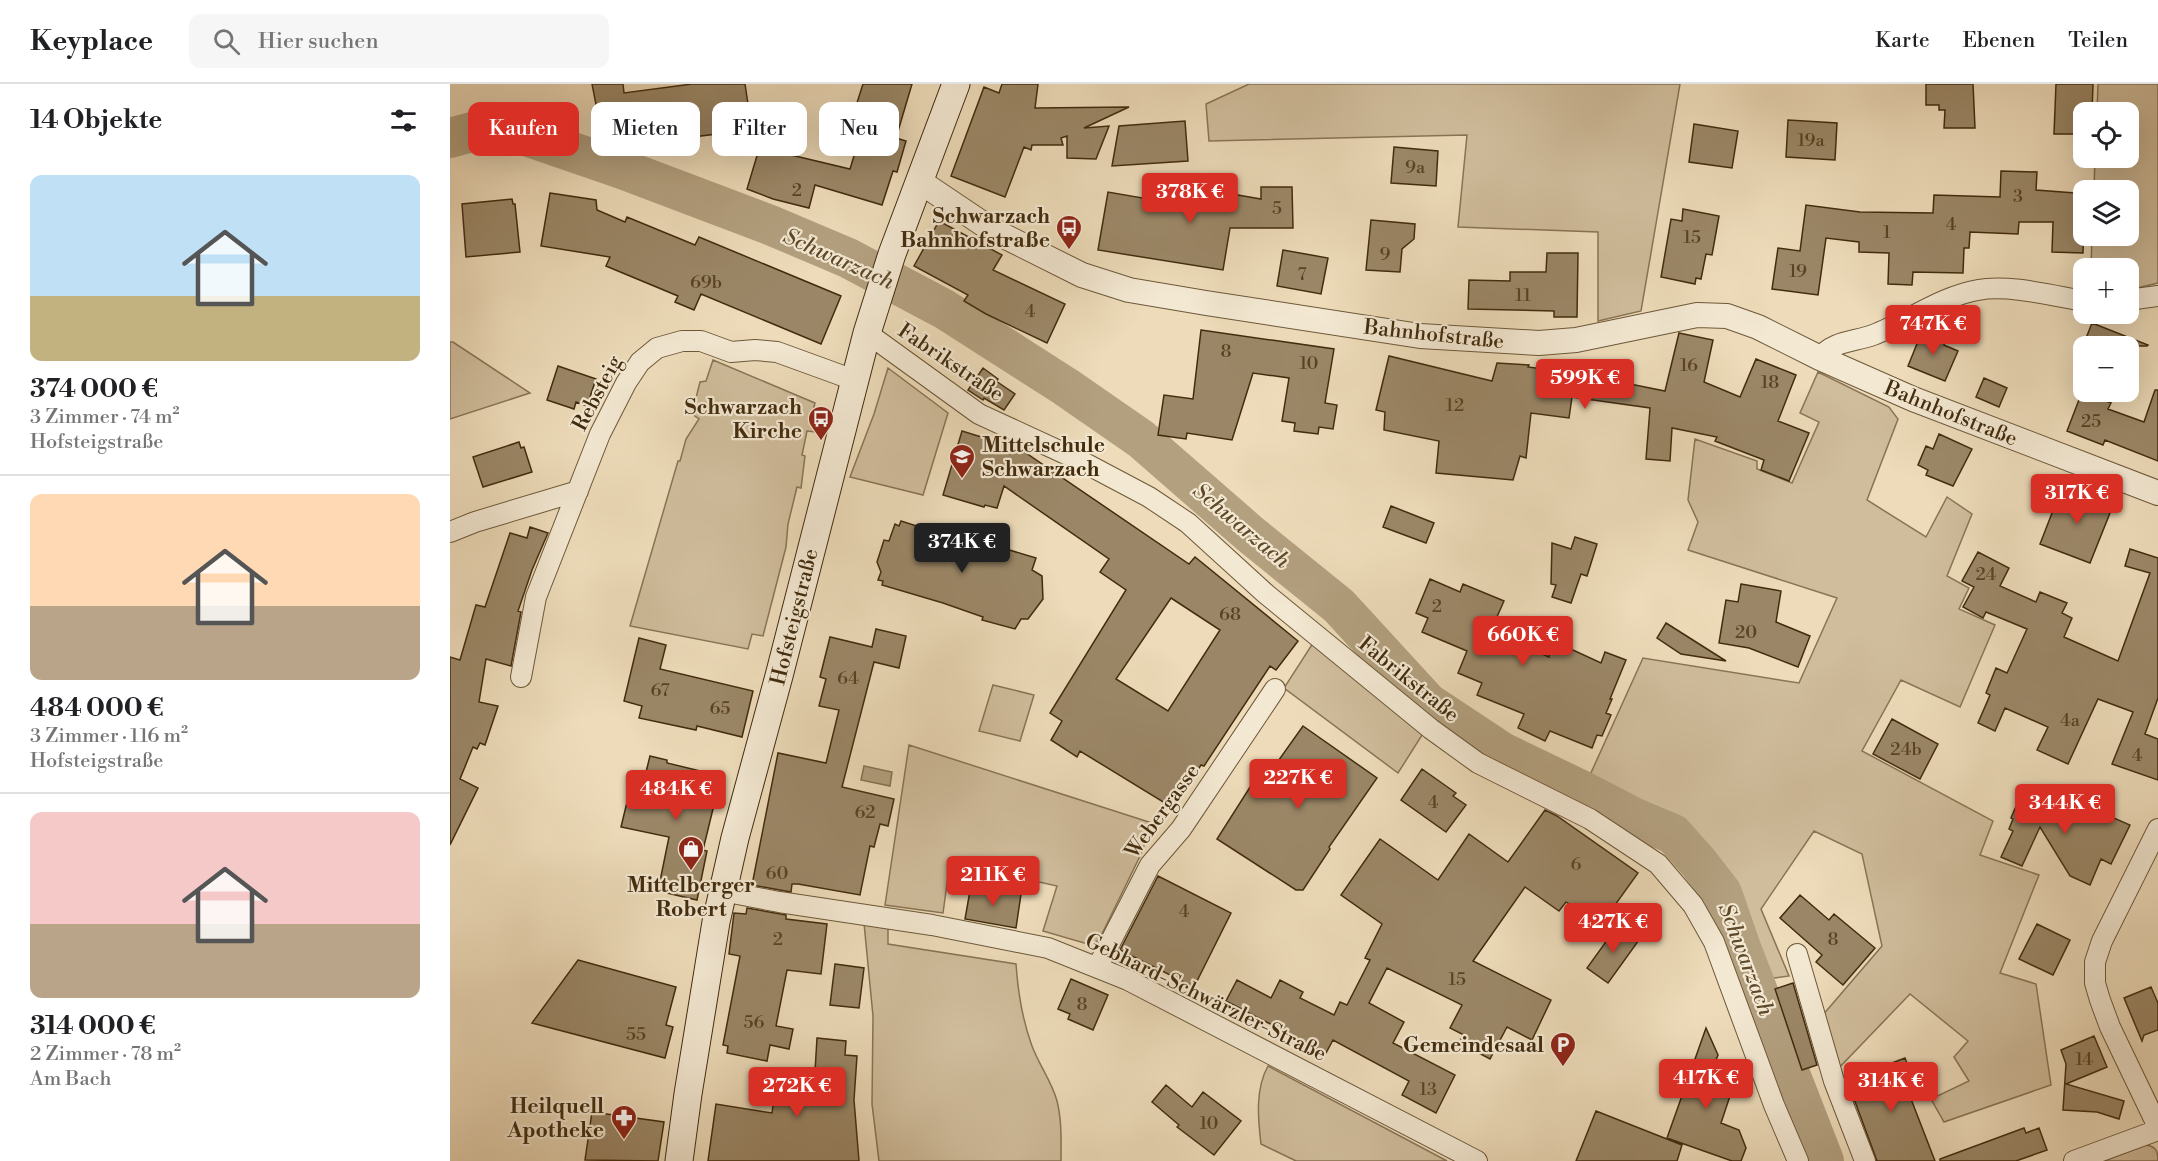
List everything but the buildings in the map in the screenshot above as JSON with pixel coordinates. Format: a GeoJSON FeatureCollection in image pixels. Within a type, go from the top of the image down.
{"type":"FeatureCollection","features":[{"type":"Feature","properties":{"kind":"main road","name":"Hofsteigstraße"},"geometry":{"type":"LineString","coordinates":[[680,1161],[695,1048],[722,891],[867,333],[891,258],[956,84]]}},
{"type":"Feature","properties":{"kind":"street","name":"Bahnhofstraße"},"geometry":{"type":"LineString","coordinates":[[920,181],[992,230],[1082,275],[1129,290],[1420,336],[1528,343],[1576,340],[1697,315],[1717,315],[1758,327],[1820,358],[1988,429],[2158,493]]}},
{"type":"Feature","properties":{"kind":"street"},"geometry":{"type":"LineString","coordinates":[[1820,358],[1827,348],[1872,335],[1961,295],[1979,290],[1998,289],[2073,299]]}},
{"type":"Feature","properties":{"kind":"street"},"geometry":{"type":"LineString","coordinates":[[2139,299],[2158,296]]}},
{"type":"Feature","properties":{"kind":"street","name":"Fabrikstraße"},"geometry":{"type":"LineString","coordinates":[[867,333],[979,414],[1090,466],[1149,497],[1188,523],[1266,594],[1431,729],[1478,763],[1590,819],[1658,864],[1693,905],[1714,942],[1774,1105],[1798,1161]]}},
{"type":"Feature","properties":{"kind":"street","name":"Rebsteig"},"geometry":{"type":"LineString","coordinates":[[520,677],[536,597],[600,434],[626,383],[640,362],[657,348],[682,341],[701,340],[731,352],[755,350],[777,352],[854,380]]}},
{"type":"Feature","properties":{"kind":"street"},"geometry":{"type":"LineString","coordinates":[[450,532],[578,490]]}},
{"type":"Feature","properties":{"kind":"street","name":"Webergasse"},"geometry":{"type":"LineString","coordinates":[[1098,966],[1150,865],[1181,830],[1275,689]]}},
{"type":"Feature","properties":{"kind":"street"},"geometry":{"type":"LineString","coordinates":[[2074,1161],[2158,1129],[2110,1027],[2095,983],[2095,962],[2102,941],[2158,829]]}},
{"type":"Feature","properties":{"kind":"street","name":"Gebhard-Schwärzler-Straße"},"geometry":{"type":"LineString","coordinates":[[722,891],[1034,943],[1098,966],[1477,1161]]}},
{"type":"Feature","properties":{"kind":"street"},"geometry":{"type":"LineString","coordinates":[[1797,954],[1834,1081],[1865,1161]]}},
{"type":"Feature","properties":{"kind":"shaded area"},"geometry":{"type":"Polygon","coordinates":[[[1249,84],[1680,84],[1641,311],[1598,321],[1598,232],[1458,227],[1467,135],[1209,141],[1206,104],[1249,84]]]}},
{"type":"Feature","properties":{"kind":"shaded area"},"geometry":{"type":"Polygon","coordinates":[[[2098,84],[2158,84],[2158,283],[2139,288],[2139,258],[2091,258],[2092,246],[2139,246],[2139,180],[2094,180],[2095,168],[2139,168],[2139,102],[2097,102],[2098,84]]]}},
{"type":"Feature","properties":{"kind":"shaded area"},"geometry":{"type":"Polygon","coordinates":[[[450,342],[453,342],[530,393],[450,419],[450,342]]]}},
{"type":"Feature","properties":{"kind":"shaded area"},"geometry":{"type":"Polygon","coordinates":[[[713,360],[815,403],[812,415],[819,417],[815,432],[807,431],[802,455],[805,456],[801,488],[797,487],[788,524],[786,547],[763,636],[752,634],[748,649],[630,626],[678,461],[680,461],[686,439],[699,419],[692,414],[700,382],[706,381],[713,360]]]}},
{"type":"Feature","properties":{"kind":"shaded area"},"geometry":{"type":"Polygon","coordinates":[[[888,368],[948,413],[923,495],[850,477],[874,414],[888,368]]]}},
{"type":"Feature","properties":{"kind":"shaded area"},"geometry":{"type":"Polygon","coordinates":[[[1818,372],[1889,407],[1898,419],[1867,500],[1926,537],[1947,497],[1972,514],[1947,576],[1969,588],[1959,609],[1995,625],[1960,707],[1901,680],[1862,751],[1993,821],[1980,855],[2039,875],[2000,973],[2036,984],[2051,1085],[1944,1122],[1931,1099],[1969,1081],[1954,1057],[1968,1041],[1910,994],[1836,1071],[1822,1016],[1882,946],[1862,854],[1814,831],[1761,909],[1789,976],[1767,979],[1743,899],[1735,884],[1685,825],[1590,775],[1643,658],[1799,683],[1837,598],[1688,550],[1698,522],[1688,500],[1695,439],[1757,461],[1757,469],[1792,483],[1819,422],[1800,413],[1818,372]]]}},
{"type":"Feature","properties":{"kind":"shaded area"},"geometry":{"type":"Polygon","coordinates":[[[1313,643],[1424,732],[1398,773],[1284,688],[1313,643]]]}},
{"type":"Feature","properties":{"kind":"shaded area"},"geometry":{"type":"Polygon","coordinates":[[[993,685],[1034,695],[1020,741],[979,731],[993,685]]]}},
{"type":"Feature","properties":{"kind":"shaded area"},"geometry":{"type":"Polygon","coordinates":[[[909,745],[1152,823],[1141,854],[1099,940],[1091,945],[1043,931],[1057,886],[950,862],[943,913],[885,905],[909,745]]]}},
{"type":"Feature","properties":{"kind":"shaded area"},"geometry":{"type":"Polygon","coordinates":[[[864,766],[892,772],[890,786],[861,780],[864,766]]]}},
{"type":"Feature","properties":{"kind":"shaded area"},"geometry":{"type":"Polygon","coordinates":[[[864,923],[888,926],[888,944],[1016,964],[1021,1006],[1029,1036],[1057,1101],[1061,1161],[879,1161],[872,1104],[873,1016],[864,923]]]}},
{"type":"Feature","properties":{"kind":"shaded area"},"geometry":{"type":"Polygon","coordinates":[[[1268,1066],[1447,1161],[1296,1161],[1261,1144],[1259,1094],[1268,1066]]]}},
{"type":"Feature","properties":{"kind":"shaded area"},"geometry":{"type":"Polygon","coordinates":[[[2145,1145],[2156,1150],[2158,1161],[2104,1161],[2145,1145]]]}},
{"type":"Feature","properties":{"kind":"waterway","name":"Schwarzach"},"geometry":{"type":"LineString","coordinates":[[450,138],[483,129],[514,132],[622,169],[770,225],[848,258],[944,309],[1066,387],[1141,439],[1250,534],[1339,606],[1428,703],[1502,752],[1635,818],[1673,834],[1722,893],[1741,948],[1824,1161]]}},
{"type":"Feature","properties":{"kind":"place","name":"Schwarzach Bahnhofstraße"},"geometry":{"type":"Point","coordinates":[1069,251]}},
{"type":"Feature","properties":{"kind":"place","name":"Schwarzach Kirche"},"geometry":{"type":"Point","coordinates":[821,442]}},
{"type":"Feature","properties":{"kind":"place","name":"Mittelschule Schwarzach"},"geometry":{"type":"Point","coordinates":[962,480]}},
{"type":"Feature","properties":{"kind":"place","name":"Mittelberger Robert"},"geometry":{"type":"Point","coordinates":[691,872]}},
{"type":"Feature","properties":{"kind":"place","name":"Gemeindesaal"},"geometry":{"type":"Point","coordinates":[1563,1068]}},
{"type":"Feature","properties":{"kind":"place","name":"Heilquell Apotheke"},"geometry":{"type":"Point","coordinates":[624,1141]}}]}
